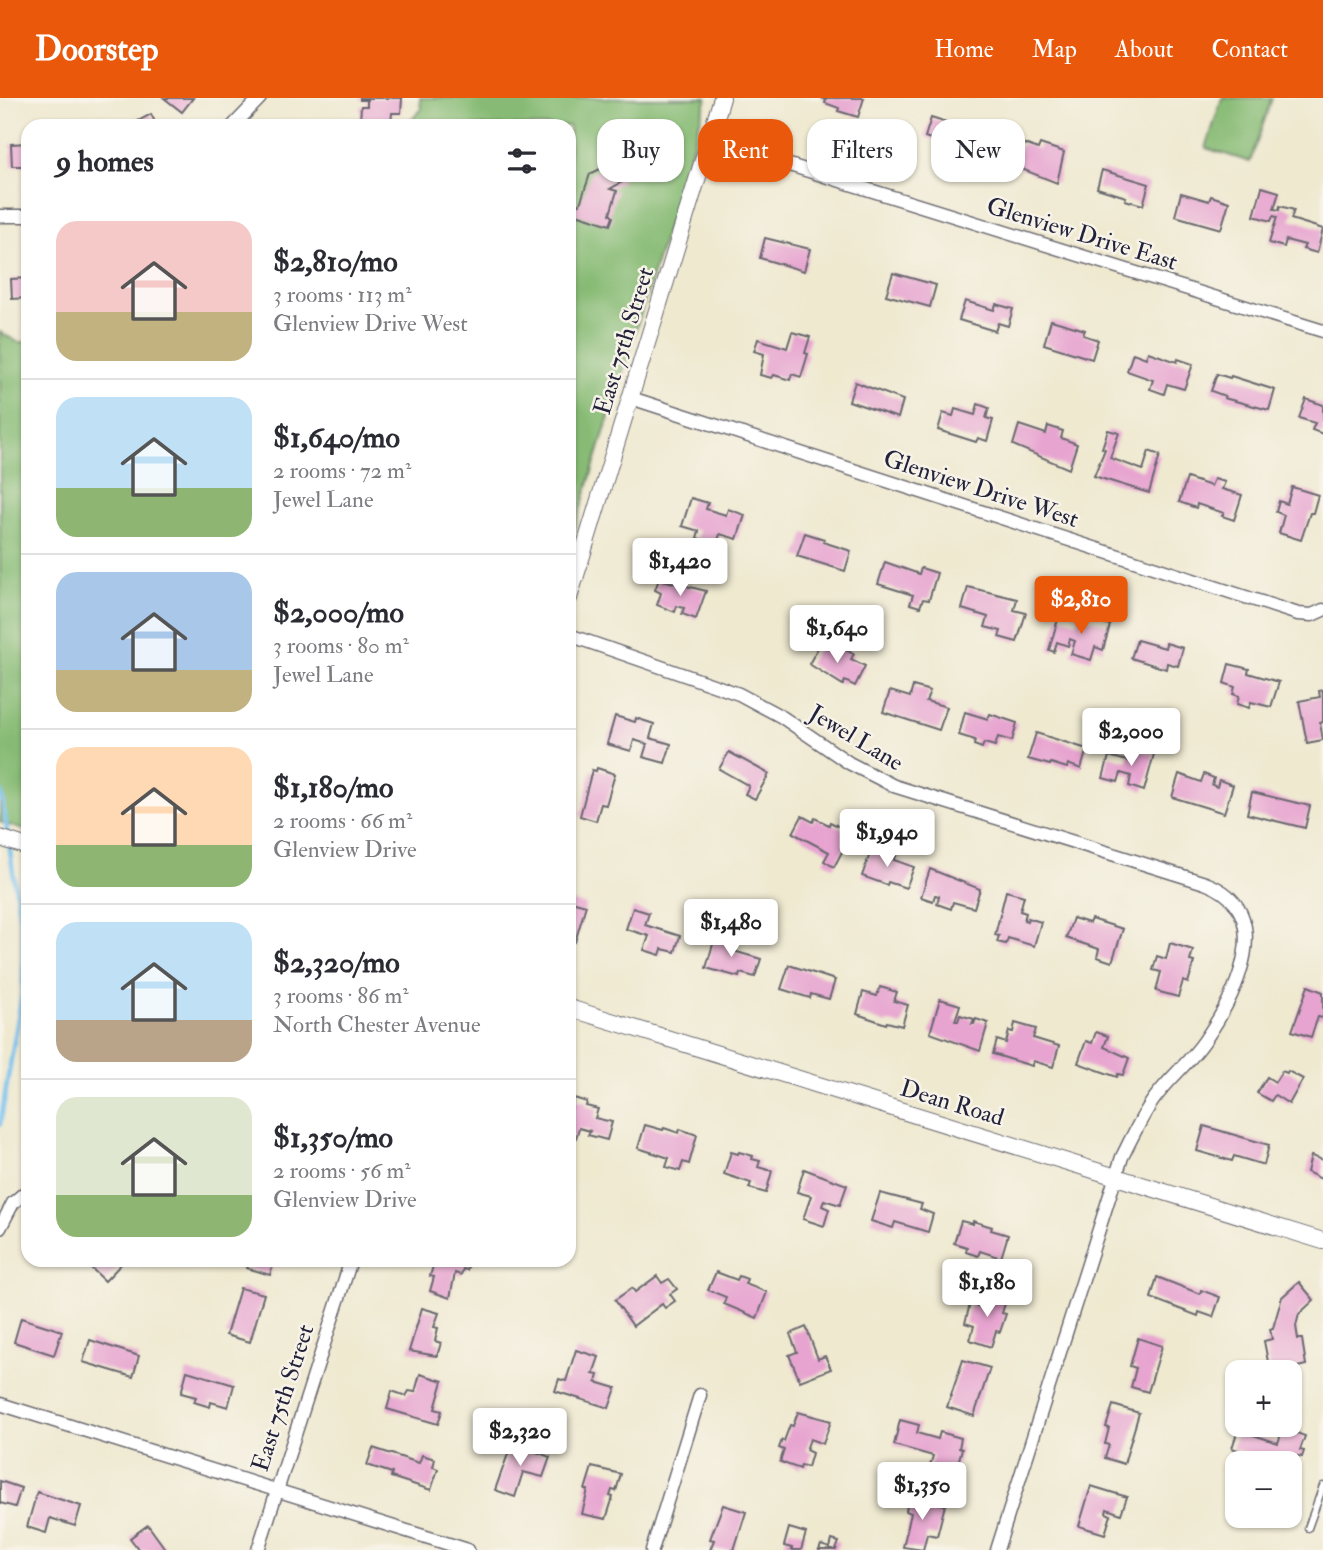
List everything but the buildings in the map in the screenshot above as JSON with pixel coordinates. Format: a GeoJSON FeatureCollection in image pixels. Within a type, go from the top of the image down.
{"type":"FeatureCollection","features":[{"type":"Feature","properties":{"kind":"street"},"geometry":{"type":"LineString","coordinates":[[240,119],[260,98]]}},
{"type":"Feature","properties":{"kind":"street","name":"East 75th Street"},"geometry":{"type":"LineString","coordinates":[[716,119],[722,98]]}},
{"type":"Feature","properties":{"kind":"street","name":"Glenview Drive East"},"geometry":{"type":"LineString","coordinates":[[793,166],[1323,331]]}},
{"type":"Feature","properties":{"kind":"street","name":"East 75th Street"},"geometry":{"type":"LineString","coordinates":[[576,575],[698,176]]}},
{"type":"Feature","properties":{"kind":"street"},"geometry":{"type":"LineString","coordinates":[[0,216],[21,216]]}},
{"type":"Feature","properties":{"kind":"street","name":"Glenview Drive West"},"geometry":{"type":"LineString","coordinates":[[631,398],[1298,614],[1321,611]]}},
{"type":"Feature","properties":{"kind":"street","name":"Jewel Lane"},"geometry":{"type":"LineString","coordinates":[[576,637],[739,694],[782,717],[849,763],[894,786],[1205,883],[1227,893],[1240,909],[1246,922],[1247,939],[1231,993],[1204,1042],[1149,1106],[1131,1137],[1116,1177]]}},
{"type":"Feature","properties":{"kind":"street"},"geometry":{"type":"LineString","coordinates":[[0,838],[21,845]]}},
{"type":"Feature","properties":{"kind":"street","name":"Dean Road"},"geometry":{"type":"LineString","coordinates":[[576,1010],[1323,1241]]}},
{"type":"Feature","properties":{"kind":"street"},"geometry":{"type":"LineString","coordinates":[[997,1550],[1116,1177]]}},
{"type":"Feature","properties":{"kind":"street"},"geometry":{"type":"LineString","coordinates":[[0,1228],[12,1203],[21,1196]]}},
{"type":"Feature","properties":{"kind":"street","name":"East 75th Street"},"geometry":{"type":"LineString","coordinates":[[258,1550],[349,1267]]}},
{"type":"Feature","properties":{"kind":"street"},"geometry":{"type":"LineString","coordinates":[[652,1550],[700,1395]]}},
{"type":"Feature","properties":{"kind":"street"},"geometry":{"type":"LineString","coordinates":[[0,1404],[468,1550]]}},
{"type":"Feature","properties":{"kind":"lane"},"geometry":{"type":"LineString","coordinates":[[1308,1528],[1323,1486]]}},
{"type":"Feature","properties":{"kind":"green space"},"geometry":{"type":"Polygon","coordinates":[[[420,98],[707,98],[701,119],[698,119],[684,173],[684,119],[597,119],[597,182],[681,182],[576,524],[576,119],[412,119],[421,110],[420,98]]]}},
{"type":"Feature","properties":{"kind":"green space"},"geometry":{"type":"Polygon","coordinates":[[[1222,98],[1272,98],[1250,162],[1206,148],[1222,98]]]}},
{"type":"Feature","properties":{"kind":"green space"},"geometry":{"type":"Polygon","coordinates":[[[0,332],[21,342],[21,829],[0,822],[0,332]]]}},
{"type":"Feature","properties":{"kind":"waterway"},"geometry":{"type":"LineString","coordinates":[[1,792],[8,836]]}},
{"type":"Feature","properties":{"kind":"waterway"},"geometry":{"type":"LineString","coordinates":[[9,844],[21,927]]}},
{"type":"Feature","properties":{"kind":"waterway"},"geometry":{"type":"LineString","coordinates":[[0,1125],[21,1000]]}}]}
